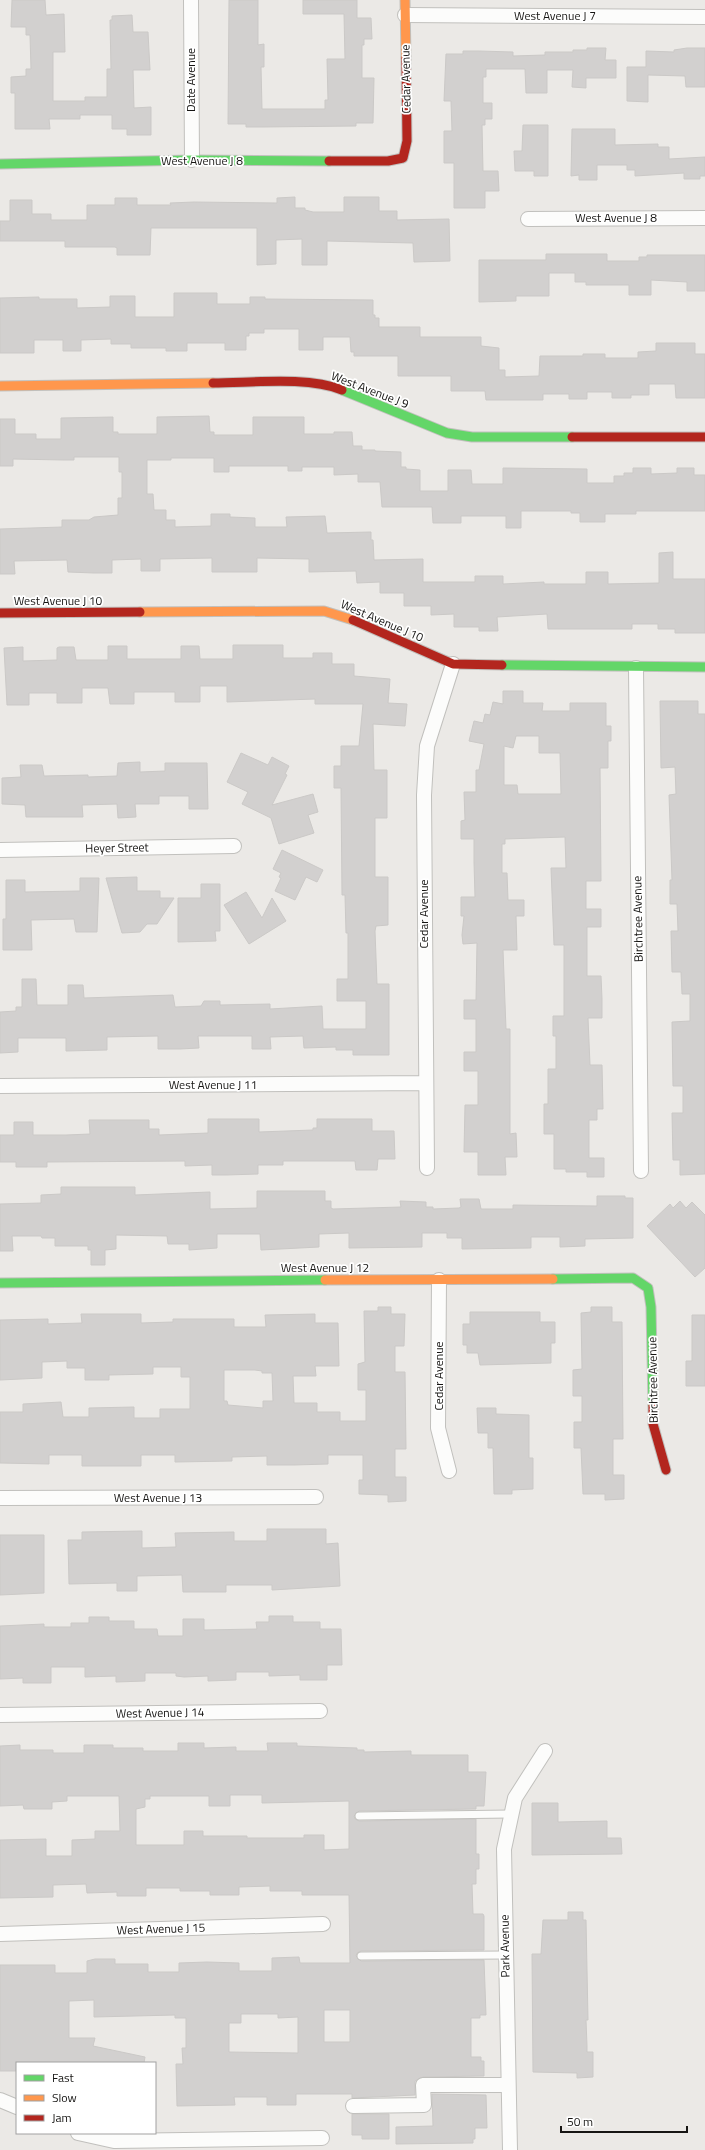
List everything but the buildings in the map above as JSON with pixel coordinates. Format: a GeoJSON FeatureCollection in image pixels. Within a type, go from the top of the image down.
{"type":"FeatureCollection","features":[{"type":"Feature","properties":{"kind":"street","name":"Date Avenue"},"geometry":{"type":"LineString","coordinates":[[191,0],[192,160]]}},
{"type":"Feature","properties":{"kind":"street","name":"Cedar Avenue"},"geometry":{"type":"LineString","coordinates":[[403,158],[407,141],[405,0]]}},
{"type":"Feature","properties":{"kind":"street","name":"West Avenue J 7"},"geometry":{"type":"LineString","coordinates":[[405,15],[705,17]]}},
{"type":"Feature","properties":{"kind":"street","name":"West Avenue J 8"},"geometry":{"type":"LineString","coordinates":[[0,164],[192,160],[388,161],[403,158]]}},
{"type":"Feature","properties":{"kind":"street","name":"West Avenue J 8"},"geometry":{"type":"LineString","coordinates":[[528,219],[705,218]]}},
{"type":"Feature","properties":{"kind":"street","name":"West Avenue J 9"},"geometry":{"type":"LineString","coordinates":[[0,386],[306,382],[330,385],[447,433],[472,437],[705,437]]}},
{"type":"Feature","properties":{"kind":"street","name":"West Avenue J 10"},"geometry":{"type":"LineString","coordinates":[[0,614],[324,611],[351,619],[453,664],[636,668],[705,667]]}},
{"type":"Feature","properties":{"kind":"street","name":"Cedar Avenue"},"geometry":{"type":"LineString","coordinates":[[427,1168],[424,795],[427,746],[453,664]]}},
{"type":"Feature","properties":{"kind":"street","name":"Birchtree Avenue"},"geometry":{"type":"LineString","coordinates":[[636,668],[641,1171]]}},
{"type":"Feature","properties":{"kind":"street","name":"Heyer Street"},"geometry":{"type":"LineString","coordinates":[[0,850],[234,846]]}},
{"type":"Feature","properties":{"kind":"street","name":"West Avenue J 11"},"geometry":{"type":"LineString","coordinates":[[0,1086],[426,1084]]}},
{"type":"Feature","properties":{"kind":"street","name":"West Avenue J 12"},"geometry":{"type":"LineString","coordinates":[[0,1283],[633,1278],[648,1288]]}},
{"type":"Feature","properties":{"kind":"street","name":"Cedar Avenue"},"geometry":{"type":"LineString","coordinates":[[439,1280],[438,1428],[449,1471]]}},
{"type":"Feature","properties":{"kind":"street","name":"Birchtree Avenue"},"geometry":{"type":"LineString","coordinates":[[648,1288],[651,1307],[653,1424],[666,1470]]}},
{"type":"Feature","properties":{"kind":"street","name":"West Avenue J 13"},"geometry":{"type":"LineString","coordinates":[[0,1498],[316,1497]]}},
{"type":"Feature","properties":{"kind":"street","name":"West Avenue J 14"},"geometry":{"type":"LineString","coordinates":[[0,1715],[320,1711]]}},
{"type":"Feature","properties":{"kind":"street","name":"Park Avenue"},"geometry":{"type":"LineString","coordinates":[[510,2150],[504,1849],[515,1798],[545,1752]]}},
{"type":"Feature","properties":{"kind":"street","name":"West Avenue J 15"},"geometry":{"type":"LineString","coordinates":[[0,1934],[323,1924]]}},
{"type":"Feature","properties":{"kind":"street"},"geometry":{"type":"LineString","coordinates":[[353,2106],[424,2105],[424,2085],[508,2085]]}},
{"type":"Feature","properties":{"kind":"street"},"geometry":{"type":"LineString","coordinates":[[0,2100],[16,2107]]}},
{"type":"Feature","properties":{"kind":"street"},"geometry":{"type":"LineString","coordinates":[[82,2134],[114,2142],[322,2138]]}},
{"type":"Feature","properties":{"kind":"lane"},"geometry":{"type":"LineString","coordinates":[[359,1816],[511,1814]]}},
{"type":"Feature","properties":{"kind":"lane"},"geometry":{"type":"LineString","coordinates":[[361,1956],[506,1954]]}},
{"type":"Feature","properties":{"kind":"traffic: fast"},"geometry":{"type":"LineString","coordinates":[[0,164],[192,160],[329,161]]}},
{"type":"Feature","properties":{"kind":"traffic: fast"},"geometry":{"type":"LineString","coordinates":[[342,390],[447,433],[472,437],[572,437]]}},
{"type":"Feature","properties":{"kind":"traffic: fast"},"geometry":{"type":"LineString","coordinates":[[502,665],[705,667]]}},
{"type":"Feature","properties":{"kind":"traffic: fast"},"geometry":{"type":"LineString","coordinates":[[553,1279],[633,1278],[648,1288],[651,1307],[653,1405]]}},
{"type":"Feature","properties":{"kind":"traffic: fast"},"geometry":{"type":"LineString","coordinates":[[0,1283],[325,1280]]}},
{"type":"Feature","properties":{"kind":"traffic: slow"},"geometry":{"type":"LineString","coordinates":[[405,0],[406,58]]}},
{"type":"Feature","properties":{"kind":"traffic: slow"},"geometry":{"type":"LineString","coordinates":[[0,386],[213,383]]}},
{"type":"Feature","properties":{"kind":"traffic: slow"},"geometry":{"type":"LineString","coordinates":[[140,612],[324,611],[353,620]]}},
{"type":"Feature","properties":{"kind":"traffic: slow"},"geometry":{"type":"LineString","coordinates":[[325,1280],[553,1279]]}},
{"type":"Feature","properties":{"kind":"traffic: jam"},"geometry":{"type":"LineString","coordinates":[[329,161],[388,161],[403,158],[407,141],[406,58]]}},
{"type":"Feature","properties":{"kind":"traffic: jam"},"geometry":{"type":"LineString","coordinates":[[213,383],[279,381],[312,383],[342,390]]}},
{"type":"Feature","properties":{"kind":"traffic: jam"},"geometry":{"type":"LineString","coordinates":[[572,437],[705,437]]}},
{"type":"Feature","properties":{"kind":"traffic: jam"},"geometry":{"type":"LineString","coordinates":[[0,613],[140,612]]}},
{"type":"Feature","properties":{"kind":"traffic: jam"},"geometry":{"type":"LineString","coordinates":[[353,620],[453,664],[502,665]]}},
{"type":"Feature","properties":{"kind":"traffic: jam"},"geometry":{"type":"LineString","coordinates":[[653,1405],[653,1424],[666,1470]]}}]}
